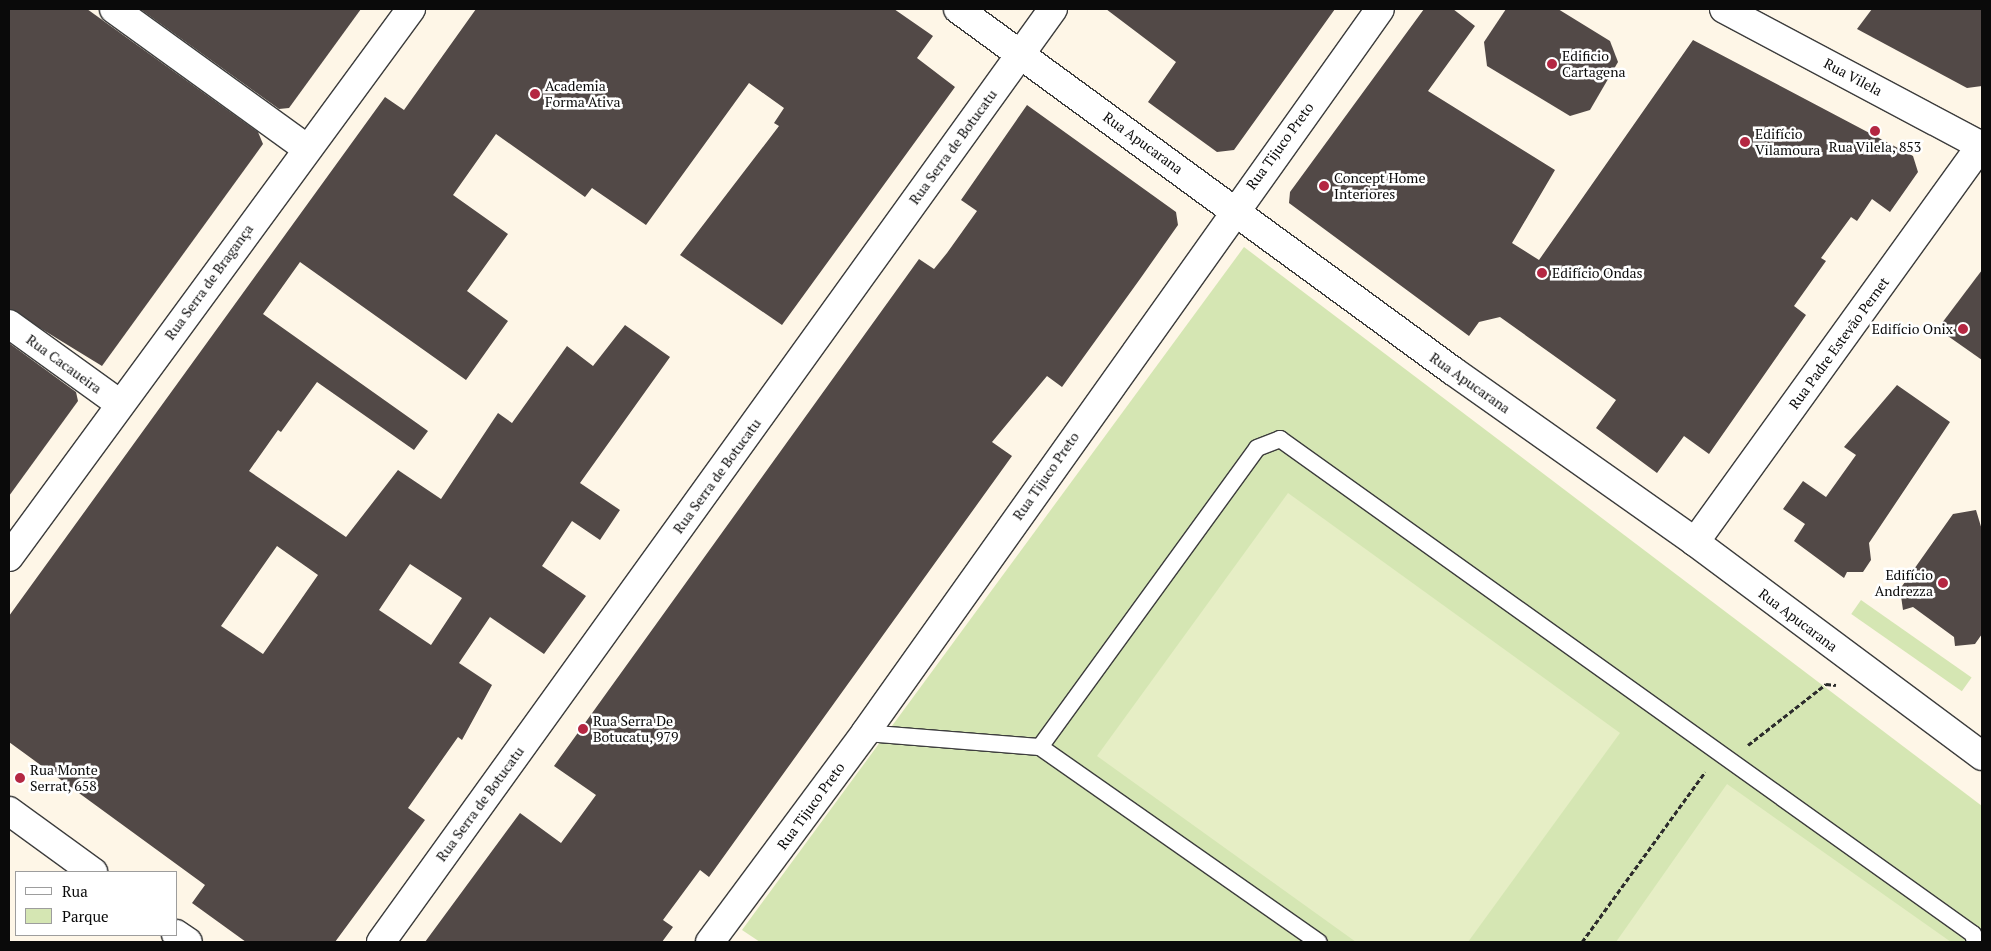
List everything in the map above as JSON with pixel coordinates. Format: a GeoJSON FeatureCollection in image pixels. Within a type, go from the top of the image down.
{"type":"FeatureCollection","features":[{"type":"Feature","properties":{"kind":"street"},"geometry":{"type":"LineString","coordinates":[[114,9],[306,148]]}},
{"type":"Feature","properties":{"kind":"street","name":"Rua Serra de Bragança"},"geometry":{"type":"LineString","coordinates":[[10,552],[306,148],[411,9]]}},
{"type":"Feature","properties":{"kind":"street","name":"Rua Apucarana"},"geometry":{"type":"LineString","coordinates":[[958,9],[1234,209],[1452,371],[1695,542],[1866,672],[1982,756]]}},
{"type":"Feature","properties":{"kind":"street","name":"Rua Serra de Botucatu"},"geometry":{"type":"LineString","coordinates":[[381,942],[1052,9]]}},
{"type":"Feature","properties":{"kind":"street","name":"Rua Tijuco Preto"},"geometry":{"type":"LineString","coordinates":[[710,942],[865,733],[1234,209],[1380,9]]}},
{"type":"Feature","properties":{"kind":"street","name":"Rua Vilela"},"geometry":{"type":"LineString","coordinates":[[1724,9],[1982,145]]}},
{"type":"Feature","properties":{"kind":"street","name":"Rua Padre Estevão Pernet"},"geometry":{"type":"LineString","coordinates":[[1695,542],[1982,145]]}},
{"type":"Feature","properties":{"kind":"street","name":"Rua Cacaueira"},"geometry":{"type":"LineString","coordinates":[[9,324],[120,404]]}},
{"type":"Feature","properties":{"kind":"street"},"geometry":{"type":"LineString","coordinates":[[9,811],[92,871]]}},
{"type":"Feature","properties":{"kind":"lane"},"geometry":{"type":"LineString","coordinates":[[1040,747],[1257,448],[1280,439],[1718,754],[1973,934],[1975,942]]}},
{"type":"Feature","properties":{"kind":"lane"},"geometry":{"type":"LineString","coordinates":[[865,733],[1040,747],[1319,942]]}},
{"type":"Feature","properties":{"kind":"path"},"geometry":{"type":"LineString","coordinates":[[1582,942],[1718,754],[1752,743],[1826,684],[1848,687],[1866,672]]}},
{"type":"Feature","properties":{"kind":"green space"},"geometry":{"type":"Polygon","coordinates":[[[1244,247],[1982,806],[1982,942],[760,942],[742,930],[1244,247]]]}},
{"type":"Feature","properties":{"kind":"green space"},"geometry":{"type":"Polygon","coordinates":[[[1288,493],[1620,733],[1468,942],[1356,942],[1097,756],[1288,493]]]}},
{"type":"Feature","properties":{"kind":"green space"},"geometry":{"type":"Polygon","coordinates":[[[1861,600],[1972,677],[1962,691],[1851,614],[1861,600]]]}},
{"type":"Feature","properties":{"kind":"green space"},"geometry":{"type":"Polygon","coordinates":[[[1727,784],[1951,942],[1616,942],[1727,784]]]}},
{"type":"Feature","properties":{"kind":"building"},"geometry":{"type":"Polygon","coordinates":[[[9,9],[87,9],[258,132],[263,144],[102,366],[9,309],[9,9]]]}},
{"type":"Feature","properties":{"kind":"building"},"geometry":{"type":"Polygon","coordinates":[[[140,9],[361,9],[289,108],[279,109],[140,9]]]}},
{"type":"Feature","properties":{"kind":"building"},"geometry":{"type":"Polygon","coordinates":[[[476,9],[894,9],[933,36],[917,58],[955,87],[782,325],[680,255],[779,126],[774,123],[784,108],[749,83],[646,225],[592,188],[585,197],[496,134],[453,195],[508,234],[467,291],[508,321],[466,380],[300,262],[263,314],[428,431],[414,450],[317,382],[281,432],[278,430],[249,471],[346,537],[398,470],[441,499],[498,413],[512,423],[567,346],[593,366],[625,325],[670,357],[580,483],[620,510],[600,540],[572,521],[542,566],[586,596],[544,654],[490,617],[459,663],[492,685],[462,740],[458,737],[408,808],[425,820],[335,942],[246,942],[192,903],[205,885],[9,742],[9,616],[385,97],[404,110],[476,9]],[[277,546],[221,626],[263,654],[318,575],[277,546]],[[410,564],[379,610],[431,645],[462,598],[410,564]]]}},
{"type":"Feature","properties":{"kind":"building"},"geometry":{"type":"Polygon","coordinates":[[[1106,9],[1335,9],[1234,150],[1217,152],[1148,102],[1176,62],[1106,9]]]}},
{"type":"Feature","properties":{"kind":"building"},"geometry":{"type":"Polygon","coordinates":[[[1424,9],[1453,9],[1475,26],[1428,91],[1555,170],[1512,243],[1539,260],[1693,40],[1913,156],[1918,172],[1890,212],[1872,199],[1857,221],[1851,217],[1821,258],[1826,261],[1794,306],[1806,315],[1709,454],[1684,436],[1657,473],[1596,428],[1616,400],[1500,317],[1479,322],[1469,336],[1289,203],[1290,192],[1424,9]]]}},
{"type":"Feature","properties":{"kind":"building","name":"Edificio Cartagena"},"geometry":{"type":"Polygon","coordinates":[[[1506,9],[1558,9],[1610,41],[1618,62],[1590,110],[1570,116],[1487,66],[1484,42],[1506,9]]]}},
{"type":"Feature","properties":{"kind":"building"},"geometry":{"type":"Polygon","coordinates":[[[1872,9],[1982,9],[1982,86],[1967,88],[1857,29],[1872,9]]]}},
{"type":"Feature","properties":{"kind":"building"},"geometry":{"type":"Polygon","coordinates":[[[1027,105],[1176,212],[1178,225],[1140,279],[1062,387],[1047,376],[992,442],[1012,456],[709,877],[700,870],[663,920],[673,927],[662,942],[425,942],[520,813],[561,843],[596,795],[554,766],[919,259],[934,269],[947,253],[977,211],[961,200],[1027,105]]]}},
{"type":"Feature","properties":{"kind":"building","name":"Edifício Onix"},"geometry":{"type":"Polygon","coordinates":[[[1982,270],[1982,360],[1945,334],[1942,323],[1982,270]]]}},
{"type":"Feature","properties":{"kind":"building"},"geometry":{"type":"Polygon","coordinates":[[[9,343],[76,392],[78,401],[9,496],[9,343]]]}},
{"type":"Feature","properties":{"kind":"building"},"geometry":{"type":"Polygon","coordinates":[[[1897,385],[1950,422],[1869,543],[1871,560],[1863,572],[1847,572],[1844,578],[1794,541],[1805,524],[1783,509],[1803,481],[1826,497],[1856,455],[1844,447],[1897,385]]]}},
{"type":"Feature","properties":{"kind":"building","name":"Edifício Andrezza"},"geometry":{"type":"Polygon","coordinates":[[[1976,510],[1982,530],[1982,634],[1975,644],[1955,646],[1954,637],[1913,607],[1903,610],[1900,589],[1953,514],[1976,510]]]}},
{"type":"Feature","properties":{"kind":"place","name":"Edificio Cartagena"},"geometry":{"type":"Point","coordinates":[1552,64]}},
{"type":"Feature","properties":{"kind":"place","name":"Academia Forma Ativa"},"geometry":{"type":"Point","coordinates":[535,94]}},
{"type":"Feature","properties":{"kind":"place","name":"Rua Vilela, 853"},"geometry":{"type":"Point","coordinates":[1875,131]}},
{"type":"Feature","properties":{"kind":"place","name":"Edifício Vilamoura"},"geometry":{"type":"Point","coordinates":[1745,142]}},
{"type":"Feature","properties":{"kind":"place","name":"Concept Home Interiores"},"geometry":{"type":"Point","coordinates":[1324,186]}},
{"type":"Feature","properties":{"kind":"place","name":"Edifício Ondas"},"geometry":{"type":"Point","coordinates":[1542,273]}},
{"type":"Feature","properties":{"kind":"place","name":"Edifício Onix"},"geometry":{"type":"Point","coordinates":[1963,329]}},
{"type":"Feature","properties":{"kind":"place","name":"Edifício Andrezza"},"geometry":{"type":"Point","coordinates":[1943,583]}},
{"type":"Feature","properties":{"kind":"place","name":"Rua Serra De Botucatu, 979"},"geometry":{"type":"Point","coordinates":[583,729]}},
{"type":"Feature","properties":{"kind":"place","name":"Rua Monte Serrat, 658"},"geometry":{"type":"Point","coordinates":[20,778]}}]}
